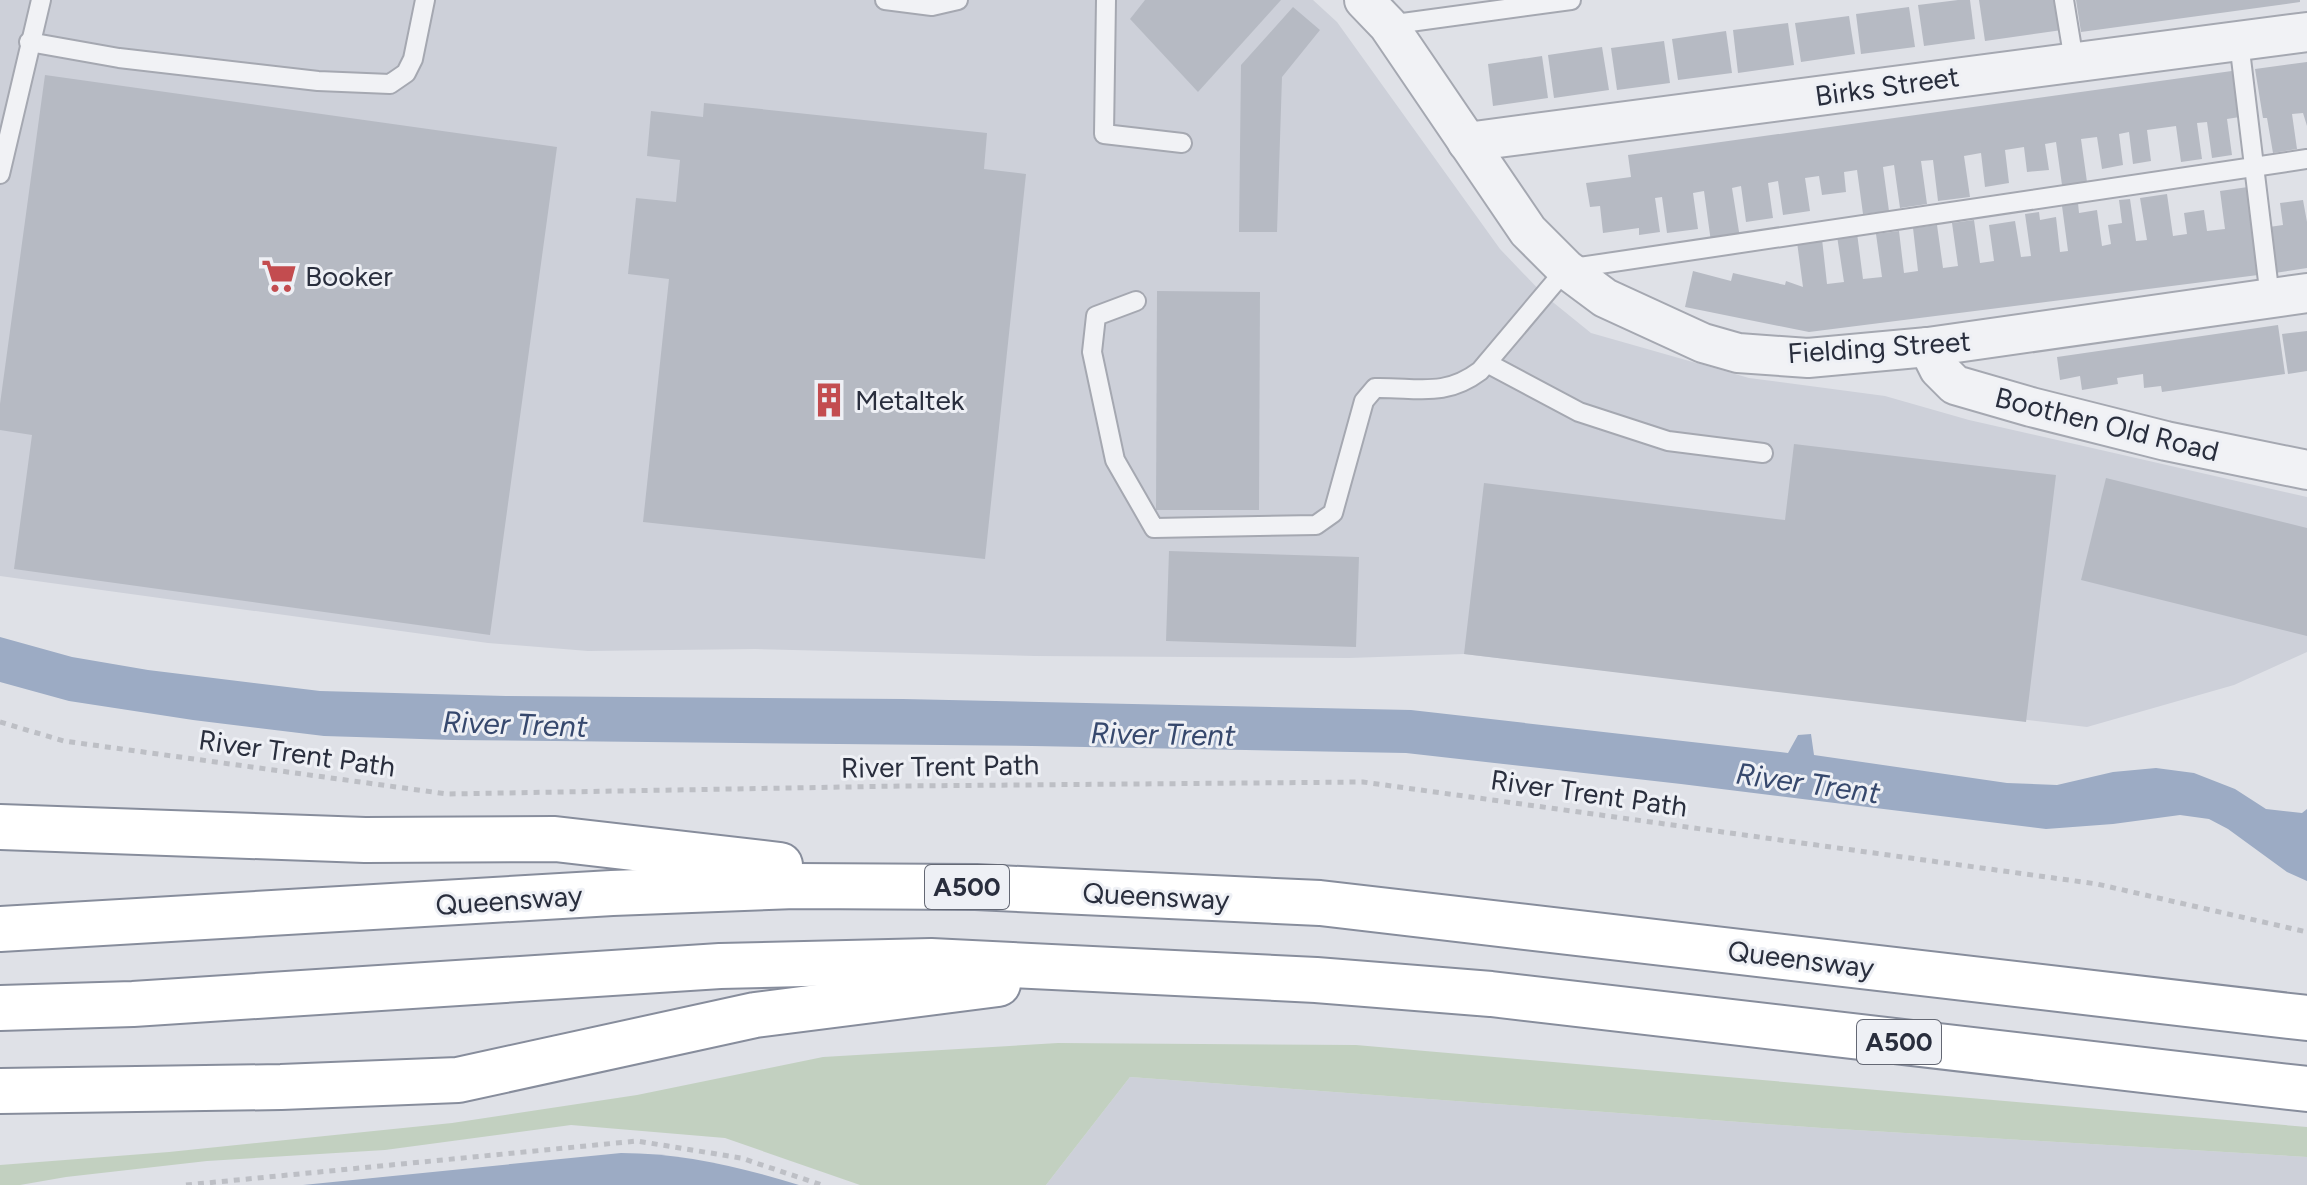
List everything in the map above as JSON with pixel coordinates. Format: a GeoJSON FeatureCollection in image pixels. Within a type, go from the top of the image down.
{"type":"FeatureCollection","features":[{"type":"Feature","properties":{"kind":"highway"},"geometry":{"type":"LineString","coordinates":[[0,827],[365,840],[555,839],[976,887]]}},
{"type":"Feature","properties":{"kind":"highway","name":"Queensway"},"geometry":{"type":"LineString","coordinates":[[0,929],[612,893],[795,886],[976,887],[1320,903],[2307,1018]]}},
{"type":"Feature","properties":{"kind":"highway","name":"A500"},"geometry":{"type":"LineString","coordinates":[[0,1008],[133,1004],[720,966],[931,961],[1316,980],[1491,994],[2307,1089]]}},
{"type":"Feature","properties":{"kind":"highway"},"geometry":{"type":"LineString","coordinates":[[0,1091],[281,1087],[458,1080],[755,1015],[1119,969]]}},
{"type":"Feature","properties":{"kind":"street","name":"Fielding Street"},"geometry":{"type":"LineString","coordinates":[[1376,12],[1528,231],[1566,269],[1605,298],[1703,343],[1738,353],[1808,358],[1928,347],[2307,293]]}},
{"type":"Feature","properties":{"kind":"street","name":"Birks Street"},"geometry":{"type":"LineString","coordinates":[[1467,142],[2307,32]]}},
{"type":"Feature","properties":{"kind":"street","name":"Boothen Old Road"},"geometry":{"type":"LineString","coordinates":[[1928,347],[1939,369],[1955,385],[2166,441],[2307,470]]}},
{"type":"Feature","properties":{"kind":"lane"},"geometry":{"type":"LineString","coordinates":[[0,174],[41,0]]}},
{"type":"Feature","properties":{"kind":"lane"},"geometry":{"type":"LineString","coordinates":[[29,42],[119,58],[318,81],[390,84],[406,73],[413,59],[425,0]]}},
{"type":"Feature","properties":{"kind":"lane"},"geometry":{"type":"LineString","coordinates":[[885,0],[932,6],[958,0]]}},
{"type":"Feature","properties":{"kind":"lane"},"geometry":{"type":"LineString","coordinates":[[1106,0],[1104,134],[1182,143]]}},
{"type":"Feature","properties":{"kind":"lane"},"geometry":{"type":"LineString","coordinates":[[1376,12],[1571,0]]}},
{"type":"Feature","properties":{"kind":"lane"},"geometry":{"type":"LineString","coordinates":[[2064,0],[2074,61]]}},
{"type":"Feature","properties":{"kind":"lane"},"geometry":{"type":"LineString","coordinates":[[2239,42],[2270,298]]}},
{"type":"Feature","properties":{"kind":"lane"},"geometry":{"type":"LineString","coordinates":[[1136,301],[1096,316],[1092,352],[1115,460],[1154,528],[1316,525],[1333,513],[1364,401],[1375,388],[1441,390],[1463,384],[1487,363],[1566,269],[2307,159]]}},
{"type":"Feature","properties":{"kind":"lane"},"geometry":{"type":"LineString","coordinates":[[1487,363],[1579,412],[1668,441],[1763,453]]}},
{"type":"Feature","properties":{"kind":"path","name":"River Trent Path"},"geometry":{"type":"LineString","coordinates":[[0,722],[64,741],[447,794],[1363,782],[2097,884],[2307,932]]}},
{"type":"Feature","properties":{"kind":"path"},"geometry":{"type":"LineString","coordinates":[[186,1185],[637,1141],[741,1158],[822,1185]]}},
{"type":"Feature","properties":{"kind":"shaded area"},"geometry":{"type":"Polygon","coordinates":[[[0,0],[1313,0],[1337,22],[1500,249],[1544,295],[1591,333],[1749,378],[1885,396],[1969,420],[2307,497],[2307,652],[2234,685],[2087,727],[1464,654],[1349,658],[1035,656],[755,649],[588,651],[488,643],[0,576],[0,0]]]}},
{"type":"Feature","properties":{"kind":"shaded area"},"geometry":{"type":"Polygon","coordinates":[[[1130,1077],[1822,1128],[2307,1157],[2307,1185],[1046,1185],[1130,1077]]]}},
{"type":"Feature","properties":{"kind":"green space"},"geometry":{"type":"Polygon","coordinates":[[[1058,1043],[1356,1045],[2307,1127],[2307,1157],[1822,1128],[1130,1077],[1046,1185],[860,1185],[725,1138],[571,1125],[385,1150],[207,1161],[0,1185],[0,1165],[169,1152],[452,1123],[637,1095],[823,1057],[1058,1043]]]}},
{"type":"Feature","properties":{"kind":"water","name":"River Trent"},"geometry":{"type":"Polygon","coordinates":[[[0,637],[72,657],[148,670],[320,691],[1411,710],[1788,753],[1798,735],[1811,734],[1814,755],[2007,783],[2057,785],[2113,772],[2156,768],[2194,773],[2235,789],[2266,809],[2302,813],[2307,809],[2307,881],[2287,872],[2228,829],[2209,819],[2180,815],[2046,829],[1406,753],[324,736],[69,701],[0,682],[0,637]]]}},
{"type":"Feature","properties":{"kind":"water"},"geometry":{"type":"Polygon","coordinates":[[[621,1153],[666,1155],[711,1162],[799,1185],[303,1185],[621,1153]]]}},
{"type":"Feature","properties":{"kind":"building"},"geometry":{"type":"Polygon","coordinates":[[[1145,0],[1281,0],[1198,92],[1130,19],[1145,0]]]}},
{"type":"Feature","properties":{"kind":"building"},"geometry":{"type":"Polygon","coordinates":[[[1970,0],[1975,39],[1924,46],[1918,5],[1970,0]]]}},
{"type":"Feature","properties":{"kind":"building"},"geometry":{"type":"Polygon","coordinates":[[[1979,0],[2058,0],[2062,30],[1985,41],[1979,0]]]}},
{"type":"Feature","properties":{"kind":"building"},"geometry":{"type":"Polygon","coordinates":[[[2076,0],[2300,0],[2300,2],[2081,32],[2076,0]]]}},
{"type":"Feature","properties":{"kind":"building"},"geometry":{"type":"Polygon","coordinates":[[[1293,7],[1320,30],[1282,77],[1277,232],[1239,232],[1241,65],[1293,7]]]}},
{"type":"Feature","properties":{"kind":"building"},"geometry":{"type":"Polygon","coordinates":[[[1909,7],[1915,47],[1861,54],[1856,14],[1909,7]]]}},
{"type":"Feature","properties":{"kind":"building"},"geometry":{"type":"Polygon","coordinates":[[[1849,16],[1855,54],[1801,62],[1795,23],[1849,16]]]}},
{"type":"Feature","properties":{"kind":"building"},"geometry":{"type":"Polygon","coordinates":[[[1788,23],[1794,65],[1738,73],[1733,30],[1788,23]]]}},
{"type":"Feature","properties":{"kind":"building"},"geometry":{"type":"Polygon","coordinates":[[[1726,31],[1732,73],[1678,80],[1672,39],[1726,31]]]}},
{"type":"Feature","properties":{"kind":"building"},"geometry":{"type":"Polygon","coordinates":[[[1664,41],[1670,83],[1617,90],[1611,48],[1664,41]]]}},
{"type":"Feature","properties":{"kind":"building"},"geometry":{"type":"Polygon","coordinates":[[[1602,47],[1609,90],[1554,98],[1548,55],[1602,47]]]}},
{"type":"Feature","properties":{"kind":"building"},"geometry":{"type":"Polygon","coordinates":[[[1542,56],[1548,98],[1493,106],[1488,64],[1542,56]]]}},
{"type":"Feature","properties":{"kind":"building"},"geometry":{"type":"Polygon","coordinates":[[[2307,62],[2307,126],[2303,113],[2292,114],[2297,149],[2273,153],[2267,118],[2263,118],[2255,69],[2307,62]]]}},
{"type":"Feature","properties":{"kind":"building"},"geometry":{"type":"Polygon","coordinates":[[[2239,70],[2246,116],[2227,119],[2232,155],[2212,158],[2207,122],[2197,123],[2202,159],[2181,162],[2176,126],[2147,130],[2151,161],[2133,164],[2129,132],[2119,134],[2123,165],[2102,169],[2097,137],[2081,139],[2087,182],[2062,185],[2056,142],[2045,144],[2049,170],[2027,172],[2024,147],[2005,150],[2009,183],[1985,187],[1981,153],[1964,156],[1970,197],[1938,201],[1933,160],[1921,161],[1927,204],[1900,208],[1894,165],[1883,167],[1889,211],[1863,214],[1857,170],[1844,172],[1846,192],[1822,195],[1819,176],[1805,178],[1810,211],[1783,215],[1778,181],[1768,183],[1773,218],[1746,222],[1741,186],[1732,188],[1740,238],[1711,242],[1704,191],[1693,193],[1698,229],[1667,233],[1662,197],[1655,198],[1660,232],[1639,235],[1639,228],[1603,233],[1600,206],[1590,207],[1586,183],[1631,177],[1628,155],[2239,70]]]}},
{"type":"Feature","properties":{"kind":"building","name":"Booker"},"geometry":{"type":"Polygon","coordinates":[[[45,75],[557,147],[490,635],[14,569],[32,435],[0,430],[0,404],[45,75]]]}},
{"type":"Feature","properties":{"kind":"building","name":"Metaltek"},"geometry":{"type":"Polygon","coordinates":[[[704,103],[987,133],[984,169],[1026,174],[985,559],[643,522],[669,279],[628,274],[636,198],[676,202],[680,160],[647,156],[651,111],[703,117],[704,103]]]}},
{"type":"Feature","properties":{"kind":"building"},"geometry":{"type":"Polygon","coordinates":[[[2248,187],[2266,274],[1809,332],[1685,307],[1693,271],[1731,281],[1733,273],[1785,285],[1786,281],[1803,287],[1797,242],[1822,239],[1827,284],[1844,282],[1837,236],[1857,233],[1863,279],[1882,277],[1876,234],[1899,231],[1904,273],[1918,271],[1913,228],[1937,225],[1943,268],[1958,266],[1952,223],[1974,220],[1980,263],[1994,261],[1989,225],[2015,221],[2021,257],[2031,256],[2025,214],[2039,212],[2040,220],[2056,217],[2060,252],[2068,251],[2062,206],[2078,203],[2079,213],[2097,210],[2102,246],[2111,244],[2108,225],[2122,223],[2119,200],[2130,199],[2136,241],[2147,240],[2140,198],[2167,194],[2173,236],[2187,234],[2184,213],[2204,210],[2207,231],[2225,229],[2220,191],[2248,187]]]}},
{"type":"Feature","properties":{"kind":"building"},"geometry":{"type":"Polygon","coordinates":[[[2303,200],[2307,222],[2307,268],[2275,273],[2269,227],[2283,225],[2280,203],[2303,200]]]}},
{"type":"Feature","properties":{"kind":"building"},"geometry":{"type":"Polygon","coordinates":[[[1157,291],[1260,292],[1259,510],[1156,510],[1157,291]]]}},
{"type":"Feature","properties":{"kind":"building"},"geometry":{"type":"Polygon","coordinates":[[[2278,325],[2285,374],[2162,392],[2161,386],[2144,388],[2143,374],[2117,378],[2118,384],[2082,390],[2080,376],[2060,380],[2057,357],[2278,325]]]}},
{"type":"Feature","properties":{"kind":"building"},"geometry":{"type":"Polygon","coordinates":[[[2307,331],[2307,371],[2288,374],[2282,334],[2307,331]]]}},
{"type":"Feature","properties":{"kind":"building"},"geometry":{"type":"Polygon","coordinates":[[[1794,444],[2056,475],[2026,722],[1464,654],[1484,483],[1785,520],[1794,444]]]}},
{"type":"Feature","properties":{"kind":"building"},"geometry":{"type":"Polygon","coordinates":[[[2106,478],[2307,528],[2307,636],[2081,580],[2106,478]]]}},
{"type":"Feature","properties":{"kind":"building"},"geometry":{"type":"Polygon","coordinates":[[[1169,551],[1359,557],[1356,647],[1166,641],[1169,551]]]}},
{"type":"Feature","properties":{"kind":"place","name":"Booker"},"geometry":{"type":"Point","coordinates":[279,276]}},
{"type":"Feature","properties":{"kind":"place","name":"Metaltek"},"geometry":{"type":"Point","coordinates":[829,400]}}]}
